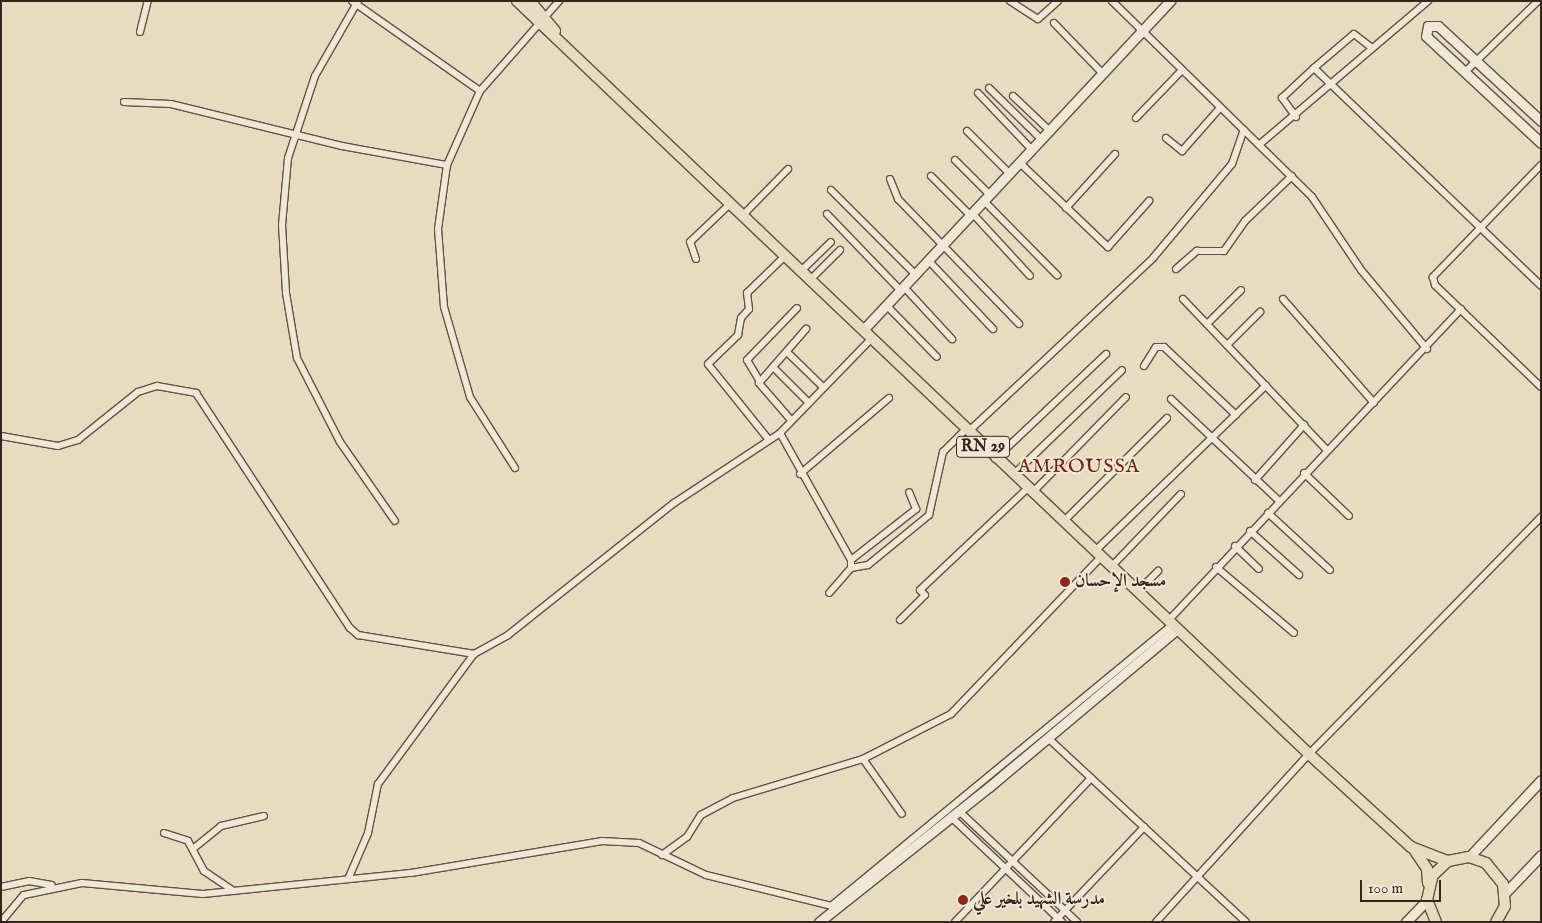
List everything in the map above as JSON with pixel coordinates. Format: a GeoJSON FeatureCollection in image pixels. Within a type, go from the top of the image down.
{"type":"FeatureCollection","features":[{"type":"Feature","properties":{"kind":"main road","name":"RN 29"},"geometry":{"type":"LineString","coordinates":[[516,1],[541,18]]}},
{"type":"Feature","properties":{"kind":"main road","name":"RN 29"},"geometry":{"type":"LineString","coordinates":[[530,1],[560,41],[864,329],[995,459],[1309,754],[1412,847],[1427,868],[1428,885],[1426,900]]}},
{"type":"Feature","properties":{"kind":"main road","name":"RN 29"},"geometry":{"type":"LineString","coordinates":[[1412,847],[1448,861]]}},
{"type":"Feature","properties":{"kind":"main road"},"geometry":{"type":"LineString","coordinates":[[1428,885],[1448,861],[1469,857],[1494,868],[1505,893],[1506,922]]}},
{"type":"Feature","properties":{"kind":"main road"},"geometry":{"type":"LineString","coordinates":[[1426,900],[1436,922]]}},
{"type":"Feature","properties":{"kind":"main road"},"geometry":{"type":"LineString","coordinates":[[1496,922],[1505,906]]}},
{"type":"Feature","properties":{"kind":"street"},"geometry":{"type":"LineString","coordinates":[[140,32],[148,1]]}},
{"type":"Feature","properties":{"kind":"street"},"geometry":{"type":"LineString","coordinates":[[515,468],[470,397],[450,334],[438,252],[447,164],[480,91],[541,18],[559,1]]}},
{"type":"Feature","properties":{"kind":"street"},"geometry":{"type":"LineString","coordinates":[[1010,1],[1038,19],[1058,1]]}},
{"type":"Feature","properties":{"kind":"street"},"geometry":{"type":"LineString","coordinates":[[1112,1],[1143,30],[1219,109],[1260,144],[1292,176],[1328,217],[1361,270],[1426,349]]}},
{"type":"Feature","properties":{"kind":"street"},"geometry":{"type":"LineString","coordinates":[[864,329],[1170,1]]}},
{"type":"Feature","properties":{"kind":"street"},"geometry":{"type":"LineString","coordinates":[[1260,144],[1296,117],[1372,48],[1428,1]]}},
{"type":"Feature","properties":{"kind":"street"},"geometry":{"type":"LineString","coordinates":[[395,521],[340,442],[297,358],[282,225],[294,132],[315,76],[355,2],[480,91]]}},
{"type":"Feature","properties":{"kind":"street"},"geometry":{"type":"LineString","coordinates":[[1465,72],[1478,63],[1539,2]]}},
{"type":"Feature","properties":{"kind":"street"},"geometry":{"type":"LineString","coordinates":[[1054,23],[1103,74]]}},
{"type":"Feature","properties":{"kind":"street"},"geometry":{"type":"LineString","coordinates":[[1541,121],[1438,26],[1428,26],[1426,36],[1541,143]]}},
{"type":"Feature","properties":{"kind":"street"},"geometry":{"type":"LineString","coordinates":[[1296,117],[1281,99],[1314,68],[1354,34],[1372,48]]}},
{"type":"Feature","properties":{"kind":"street"},"geometry":{"type":"LineString","coordinates":[[1314,68],[1541,286]]}},
{"type":"Feature","properties":{"kind":"street"},"geometry":{"type":"LineString","coordinates":[[1136,118],[1181,71]]}},
{"type":"Feature","properties":{"kind":"street"},"geometry":{"type":"LineString","coordinates":[[988,88],[1041,139]]}},
{"type":"Feature","properties":{"kind":"street"},"geometry":{"type":"LineString","coordinates":[[978,93],[1032,150]]}},
{"type":"Feature","properties":{"kind":"street"},"geometry":{"type":"LineString","coordinates":[[1013,96],[1049,130]]}},
{"type":"Feature","properties":{"kind":"street"},"geometry":{"type":"LineString","coordinates":[[124,102],[171,104],[447,164]]}},
{"type":"Feature","properties":{"kind":"street"},"geometry":{"type":"LineString","coordinates":[[1166,138],[1182,151],[1219,109]]}},
{"type":"Feature","properties":{"kind":"street"},"geometry":{"type":"LineString","coordinates":[[829,593],[851,568],[868,564],[929,515],[943,452],[1153,258],[1232,164],[1244,130]]}},
{"type":"Feature","properties":{"kind":"street"},"geometry":{"type":"LineString","coordinates":[[967,131],[1010,174]]}},
{"type":"Feature","properties":{"kind":"street"},"geometry":{"type":"LineString","coordinates":[[1066,208],[1115,154]]}},
{"type":"Feature","properties":{"kind":"street"},"geometry":{"type":"LineString","coordinates":[[955,160],[987,199],[1057,276]]}},
{"type":"Feature","properties":{"kind":"street"},"geometry":{"type":"LineString","coordinates":[[1020,163],[1108,247],[1148,201]]}},
{"type":"Feature","properties":{"kind":"street"},"geometry":{"type":"LineString","coordinates":[[1541,165],[1434,277],[1435,285],[1541,387]]}},
{"type":"Feature","properties":{"kind":"street"},"geometry":{"type":"LineString","coordinates":[[744,214],[788,170]]}},
{"type":"Feature","properties":{"kind":"street"},"geometry":{"type":"LineString","coordinates":[[932,176],[1030,276]]}},
{"type":"Feature","properties":{"kind":"street"},"geometry":{"type":"LineString","coordinates":[[1176,269],[1197,251],[1224,251],[1245,220],[1292,176]]}},
{"type":"Feature","properties":{"kind":"street"},"geometry":{"type":"LineString","coordinates":[[890,179],[898,199],[1019,324]]}},
{"type":"Feature","properties":{"kind":"street"},"geometry":{"type":"LineString","coordinates":[[831,190],[916,274]]}},
{"type":"Feature","properties":{"kind":"street"},"geometry":{"type":"LineString","coordinates":[[696,259],[690,242],[731,203]]}},
{"type":"Feature","properties":{"kind":"street"},"geometry":{"type":"LineString","coordinates":[[827,214],[952,339]]}},
{"type":"Feature","properties":{"kind":"street"},"geometry":{"type":"LineString","coordinates":[[802,270],[831,242]]}},
{"type":"Feature","properties":{"kind":"street"},"geometry":{"type":"LineString","coordinates":[[810,279],[840,250]]}},
{"type":"Feature","properties":{"kind":"street"},"geometry":{"type":"LineString","coordinates":[[769,440],[708,364],[738,335],[741,318],[749,309],[747,293],[786,255]]}},
{"type":"Feature","properties":{"kind":"street"},"geometry":{"type":"LineString","coordinates":[[928,260],[992,329]]}},
{"type":"Feature","properties":{"kind":"street"},"geometry":{"type":"LineString","coordinates":[[1207,324],[1241,290]]}},
{"type":"Feature","properties":{"kind":"street"},"geometry":{"type":"LineString","coordinates":[[1183,299],[1326,448]]}},
{"type":"Feature","properties":{"kind":"street"},"geometry":{"type":"LineString","coordinates":[[1283,299],[1374,403]]}},
{"type":"Feature","properties":{"kind":"street"},"geometry":{"type":"LineString","coordinates":[[887,306],[937,357]]}},
{"type":"Feature","properties":{"kind":"street"},"geometry":{"type":"LineString","coordinates":[[791,420],[759,385],[759,380],[747,360],[797,308]]}},
{"type":"Feature","properties":{"kind":"street"},"geometry":{"type":"LineString","coordinates":[[819,922],[961,813],[1050,740],[1174,627],[1216,567],[1326,448],[1374,403],[1461,309]]}},
{"type":"Feature","properties":{"kind":"street"},"geometry":{"type":"LineString","coordinates":[[1227,345],[1260,312]]}},
{"type":"Feature","properties":{"kind":"street"},"geometry":{"type":"LineString","coordinates":[[759,380],[787,352],[806,329]]}},
{"type":"Feature","properties":{"kind":"street"},"geometry":{"type":"LineString","coordinates":[[349,877],[368,832],[378,784],[474,654],[508,635],[621,541],[780,433],[872,338]]}},
{"type":"Feature","properties":{"kind":"street"},"geometry":{"type":"LineString","coordinates":[[1144,366],[1156,347],[1164,347],[1236,415]]}},
{"type":"Feature","properties":{"kind":"street"},"geometry":{"type":"LineString","coordinates":[[787,352],[823,387]]}},
{"type":"Feature","properties":{"kind":"street"},"geometry":{"type":"LineString","coordinates":[[995,459],[1106,354]]}},
{"type":"Feature","properties":{"kind":"street"},"geometry":{"type":"LineString","coordinates":[[772,367],[808,402]]}},
{"type":"Feature","properties":{"kind":"street"},"geometry":{"type":"LineString","coordinates":[[1013,476],[1122,370]]}},
{"type":"Feature","properties":{"kind":"street"},"geometry":{"type":"LineString","coordinates":[[662,855],[687,837],[701,816],[733,798],[863,759],[951,714],[1098,554],[1266,385]]}},
{"type":"Feature","properties":{"kind":"street"},"geometry":{"type":"LineString","coordinates":[[1,436],[58,446],[78,440],[138,392],[158,386],[196,393],[350,628],[358,635],[474,654]]}},
{"type":"Feature","properties":{"kind":"street"},"geometry":{"type":"LineString","coordinates":[[900,620],[925,595],[920,590],[1030,490],[1126,397]]}},
{"type":"Feature","properties":{"kind":"street"},"geometry":{"type":"LineString","coordinates":[[800,474],[889,398]]}},
{"type":"Feature","properties":{"kind":"street"},"geometry":{"type":"LineString","coordinates":[[1171,399],[1278,500]]}},
{"type":"Feature","properties":{"kind":"street"},"geometry":{"type":"LineString","coordinates":[[1063,522],[1167,418]]}},
{"type":"Feature","properties":{"kind":"street"},"geometry":{"type":"LineString","coordinates":[[1255,480],[1304,425]]}},
{"type":"Feature","properties":{"kind":"street"},"geometry":{"type":"LineString","coordinates":[[780,433],[800,474],[851,560],[851,568]]}},
{"type":"Feature","properties":{"kind":"street"},"geometry":{"type":"LineString","coordinates":[[1304,472],[1349,516]]}},
{"type":"Feature","properties":{"kind":"street"},"geometry":{"type":"LineString","coordinates":[[851,560],[916,509],[909,492]]}},
{"type":"Feature","properties":{"kind":"street"},"geometry":{"type":"LineString","coordinates":[[1111,567],[1181,494]]}},
{"type":"Feature","properties":{"kind":"street"},"geometry":{"type":"LineString","coordinates":[[1268,512],[1330,570]]}},
{"type":"Feature","properties":{"kind":"street"},"geometry":{"type":"LineString","coordinates":[[1156,922],[1309,754],[1541,517]]}},
{"type":"Feature","properties":{"kind":"street"},"geometry":{"type":"LineString","coordinates":[[1250,531],[1299,574]]}},
{"type":"Feature","properties":{"kind":"street"},"geometry":{"type":"LineString","coordinates":[[1235,546],[1259,569]]}},
{"type":"Feature","properties":{"kind":"street"},"geometry":{"type":"LineString","coordinates":[[1216,567],[1294,633]]}},
{"type":"Feature","properties":{"kind":"street"},"geometry":{"type":"LineString","coordinates":[[1137,592],[1158,571]]}},
{"type":"Feature","properties":{"kind":"street"},"geometry":{"type":"LineString","coordinates":[[1,887],[28,881],[60,886],[121,884],[185,894],[349,877],[412,873],[602,841],[639,843],[706,875],[831,906],[1174,627]]}},
{"type":"Feature","properties":{"kind":"street"},"geometry":{"type":"LineString","coordinates":[[1050,740],[1246,922]]}},
{"type":"Feature","properties":{"kind":"street"},"geometry":{"type":"LineString","coordinates":[[863,759],[902,814]]}},
{"type":"Feature","properties":{"kind":"street"},"geometry":{"type":"LineString","coordinates":[[955,922],[1004,867],[1013,862],[1091,778]]}},
{"type":"Feature","properties":{"kind":"street"},"geometry":{"type":"LineString","coordinates":[[1469,857],[1541,780]]}},
{"type":"Feature","properties":{"kind":"street"},"geometry":{"type":"LineString","coordinates":[[961,813],[1077,922]]}},
{"type":"Feature","properties":{"kind":"street"},"geometry":{"type":"LineString","coordinates":[[194,848],[221,826],[264,816]]}},
{"type":"Feature","properties":{"kind":"street"},"geometry":{"type":"LineString","coordinates":[[953,819],[1058,920],[1144,826]]}},
{"type":"Feature","properties":{"kind":"street"},"geometry":{"type":"LineString","coordinates":[[827,922],[953,819]]}},
{"type":"Feature","properties":{"kind":"street"},"geometry":{"type":"LineString","coordinates":[[164,833],[194,848],[204,871],[234,890]]}},
{"type":"Feature","properties":{"kind":"street"},"geometry":{"type":"LineString","coordinates":[[1505,893],[1541,855]]}},
{"type":"Feature","properties":{"kind":"street"},"geometry":{"type":"LineString","coordinates":[[1,922],[24,895],[60,886]]}},
{"type":"Feature","properties":{"kind":"street"},"geometry":{"type":"LineString","coordinates":[[1406,922],[1426,900]]}},
{"type":"Feature","properties":{"kind":"place","name":"مسجد الإحسان"},"geometry":{"type":"Point","coordinates":[1065,582]}},
{"type":"Feature","properties":{"kind":"place","name":"مدرسة الشهيد بلخير علي"},"geometry":{"type":"Point","coordinates":[963,900]}},
{"type":"Feature","properties":{"kind":"district","name":"AMROUSSA"},"geometry":{"type":"Point","coordinates":[1079,466]}}]}
